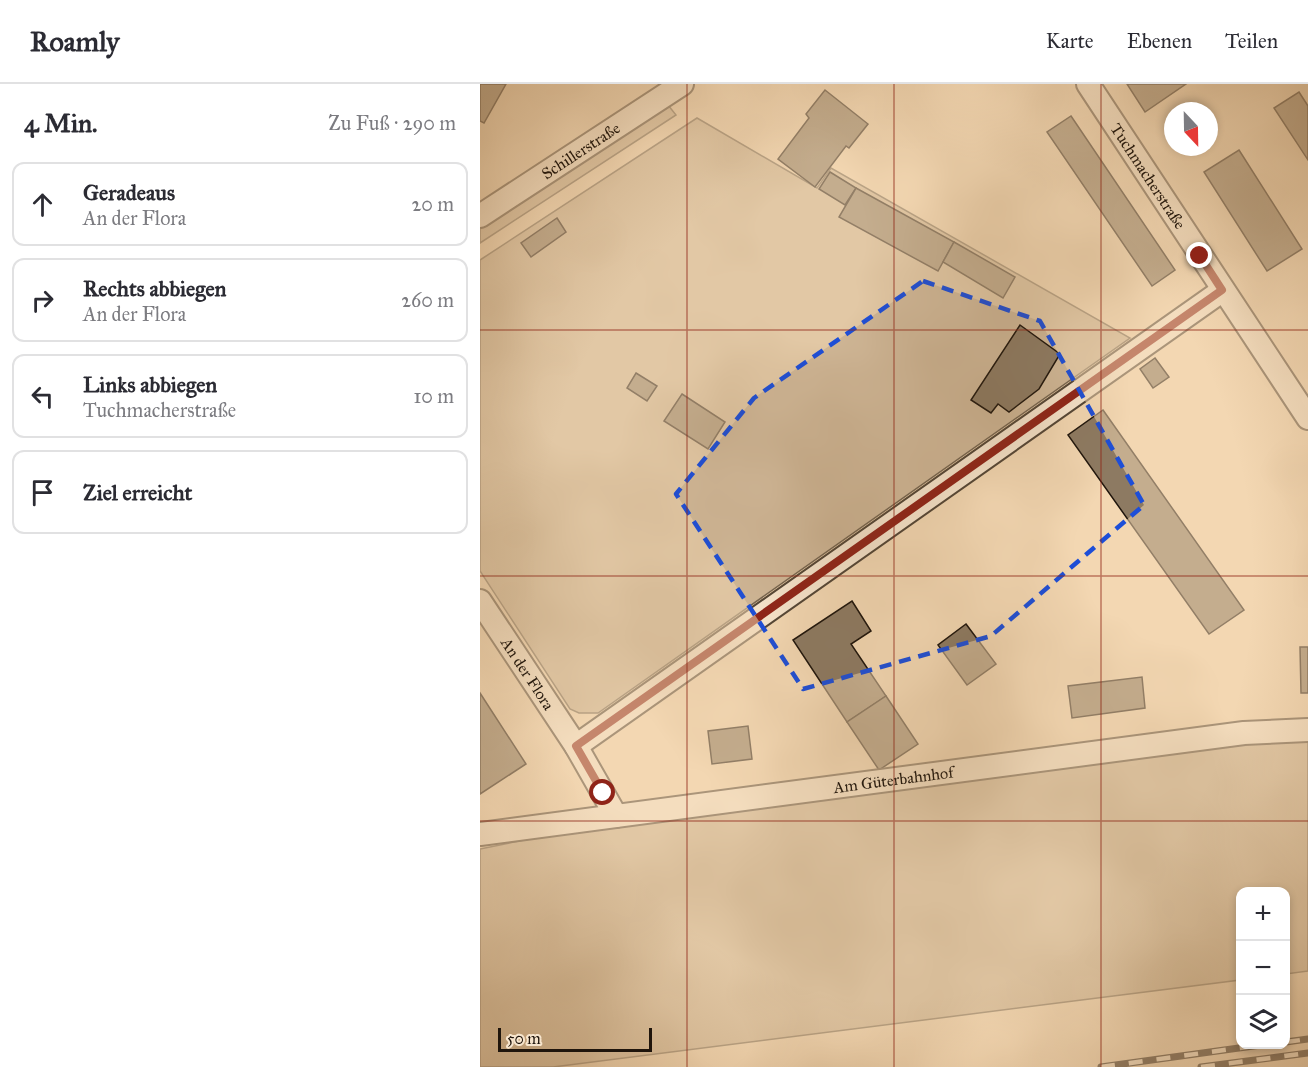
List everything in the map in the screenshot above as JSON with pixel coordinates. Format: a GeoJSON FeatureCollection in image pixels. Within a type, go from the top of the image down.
{"type":"FeatureCollection","features":[{"type":"Feature","properties":{"kind":"street","name":"Schillerstraße"},"geometry":{"type":"LineString","coordinates":[[480,216],[681,84]]}},
{"type":"Feature","properties":{"kind":"street","name":"Tuchmacherstraße"},"geometry":{"type":"LineString","coordinates":[[1088,84],[1308,418]]}},
{"type":"Feature","properties":{"kind":"street"},"geometry":{"type":"LineString","coordinates":[[576,746],[1222,290]]}},
{"type":"Feature","properties":{"kind":"street","name":"An der Flora"},"geometry":{"type":"LineString","coordinates":[[480,601],[576,746],[616,816]]}},
{"type":"Feature","properties":{"kind":"street","name":"Am Güterbahnhof"},"geometry":{"type":"LineString","coordinates":[[480,834],[1244,733],[1308,730]]}},
{"type":"Feature","properties":{"kind":"highlighted area"},"geometry":{"type":"Polygon","coordinates":[[[923,281],[1040,321],[1144,505],[991,636],[803,689],[676,494],[754,398],[923,281]]]}},
{"type":"Feature","properties":{"kind":"shaded area"},"geometry":{"type":"Polygon","coordinates":[[[668,105],[676,115],[480,243],[480,229],[668,105]]]}},
{"type":"Feature","properties":{"kind":"shaded area"},"geometry":{"type":"Polygon","coordinates":[[[697,118],[817,188],[831,168],[1130,338],[598,713],[579,713],[570,709],[480,571],[480,260],[697,118]]]}},
{"type":"Feature","properties":{"kind":"shaded area"},"geometry":{"type":"Polygon","coordinates":[[[1281,737],[1308,737],[1308,971],[1290,973],[1290,887],[1236,887],[1236,981],[553,1067],[480,1067],[480,849],[609,823],[1281,737]]]}},
{"type":"Feature","properties":{"kind":"building"},"geometry":{"type":"Polygon","coordinates":[[[480,84],[506,84],[484,123],[480,121],[480,84]]]}},
{"type":"Feature","properties":{"kind":"building"},"geometry":{"type":"Polygon","coordinates":[[[1127,84],[1186,84],[1145,112],[1127,84]]]}},
{"type":"Feature","properties":{"kind":"building"},"geometry":{"type":"Polygon","coordinates":[[[825,90],[868,124],[849,148],[846,146],[815,187],[778,159],[809,118],[806,114],[825,90]]]}},
{"type":"Feature","properties":{"kind":"building"},"geometry":{"type":"Polygon","coordinates":[[[1299,92],[1308,106],[1308,160],[1274,108],[1299,92]]]}},
{"type":"Feature","properties":{"kind":"building"},"geometry":{"type":"Polygon","coordinates":[[[1071,116],[1175,270],[1152,286],[1047,132],[1071,116]]]}},
{"type":"Feature","properties":{"kind":"building"},"geometry":{"type":"Polygon","coordinates":[[[1239,150],[1302,249],[1267,271],[1204,172],[1239,150]]]}},
{"type":"Feature","properties":{"kind":"building"},"geometry":{"type":"Polygon","coordinates":[[[830,172],[856,188],[845,205],[819,189],[830,172]]]}},
{"type":"Feature","properties":{"kind":"building"},"geometry":{"type":"Polygon","coordinates":[[[856,188],[954,242],[938,271],[839,217],[856,188]]]}},
{"type":"Feature","properties":{"kind":"building"},"geometry":{"type":"Polygon","coordinates":[[[557,218],[566,232],[531,257],[521,243],[557,218]]]}},
{"type":"Feature","properties":{"kind":"building"},"geometry":{"type":"Polygon","coordinates":[[[954,242],[1015,277],[1003,298],[943,262],[954,242]]]}},
{"type":"Feature","properties":{"kind":"building"},"geometry":{"type":"Polygon","coordinates":[[[1020,325],[1060,354],[1039,389],[1009,412],[998,404],[991,413],[971,400],[1020,325]]]}},
{"type":"Feature","properties":{"kind":"building"},"geometry":{"type":"Polygon","coordinates":[[[1155,358],[1169,377],[1153,388],[1140,369],[1155,358]]]}},
{"type":"Feature","properties":{"kind":"building"},"geometry":{"type":"Polygon","coordinates":[[[636,373],[657,386],[647,401],[627,388],[636,373]]]}},
{"type":"Feature","properties":{"kind":"building"},"geometry":{"type":"Polygon","coordinates":[[[682,394],[725,422],[708,449],[664,421],[682,394]]]}},
{"type":"Feature","properties":{"kind":"building"},"geometry":{"type":"Polygon","coordinates":[[[1103,410],[1244,610],[1209,634],[1068,435],[1103,410]]]}},
{"type":"Feature","properties":{"kind":"building"},"geometry":{"type":"Polygon","coordinates":[[[852,601],[871,631],[851,644],[886,696],[847,722],[793,640],[852,601]]]}},
{"type":"Feature","properties":{"kind":"building"},"geometry":{"type":"Polygon","coordinates":[[[966,624],[996,664],[967,685],[938,645],[966,624]]]}},
{"type":"Feature","properties":{"kind":"building"},"geometry":{"type":"Polygon","coordinates":[[[1300,647],[1308,647],[1308,693],[1301,693],[1300,647]]]}},
{"type":"Feature","properties":{"kind":"building"},"geometry":{"type":"Polygon","coordinates":[[[1142,677],[1145,708],[1072,718],[1068,686],[1142,677]]]}},
{"type":"Feature","properties":{"kind":"building"},"geometry":{"type":"Polygon","coordinates":[[[480,693],[526,764],[480,794],[480,693]]]}},
{"type":"Feature","properties":{"kind":"building"},"geometry":{"type":"Polygon","coordinates":[[[886,696],[918,744],[879,770],[847,722],[886,696]]]}},
{"type":"Feature","properties":{"kind":"building"},"geometry":{"type":"Polygon","coordinates":[[[748,726],[752,759],[712,764],[708,731],[748,726]]]}},
{"type":"Feature","properties":{"kind":"railway"},"geometry":{"type":"LineString","coordinates":[[1290,1041],[1308,1039]]}},
{"type":"Feature","properties":{"kind":"railway"},"geometry":{"type":"LineString","coordinates":[[1101,1067],[1236,1048]]}},
{"type":"Feature","properties":{"kind":"railway"},"geometry":{"type":"LineString","coordinates":[[1201,1067],[1308,1053]]}},
{"type":"Feature","properties":{"kind":"route"},"geometry":{"type":"LineString","coordinates":[[603,793],[576,746],[1222,290],[1200,256]]}}]}
